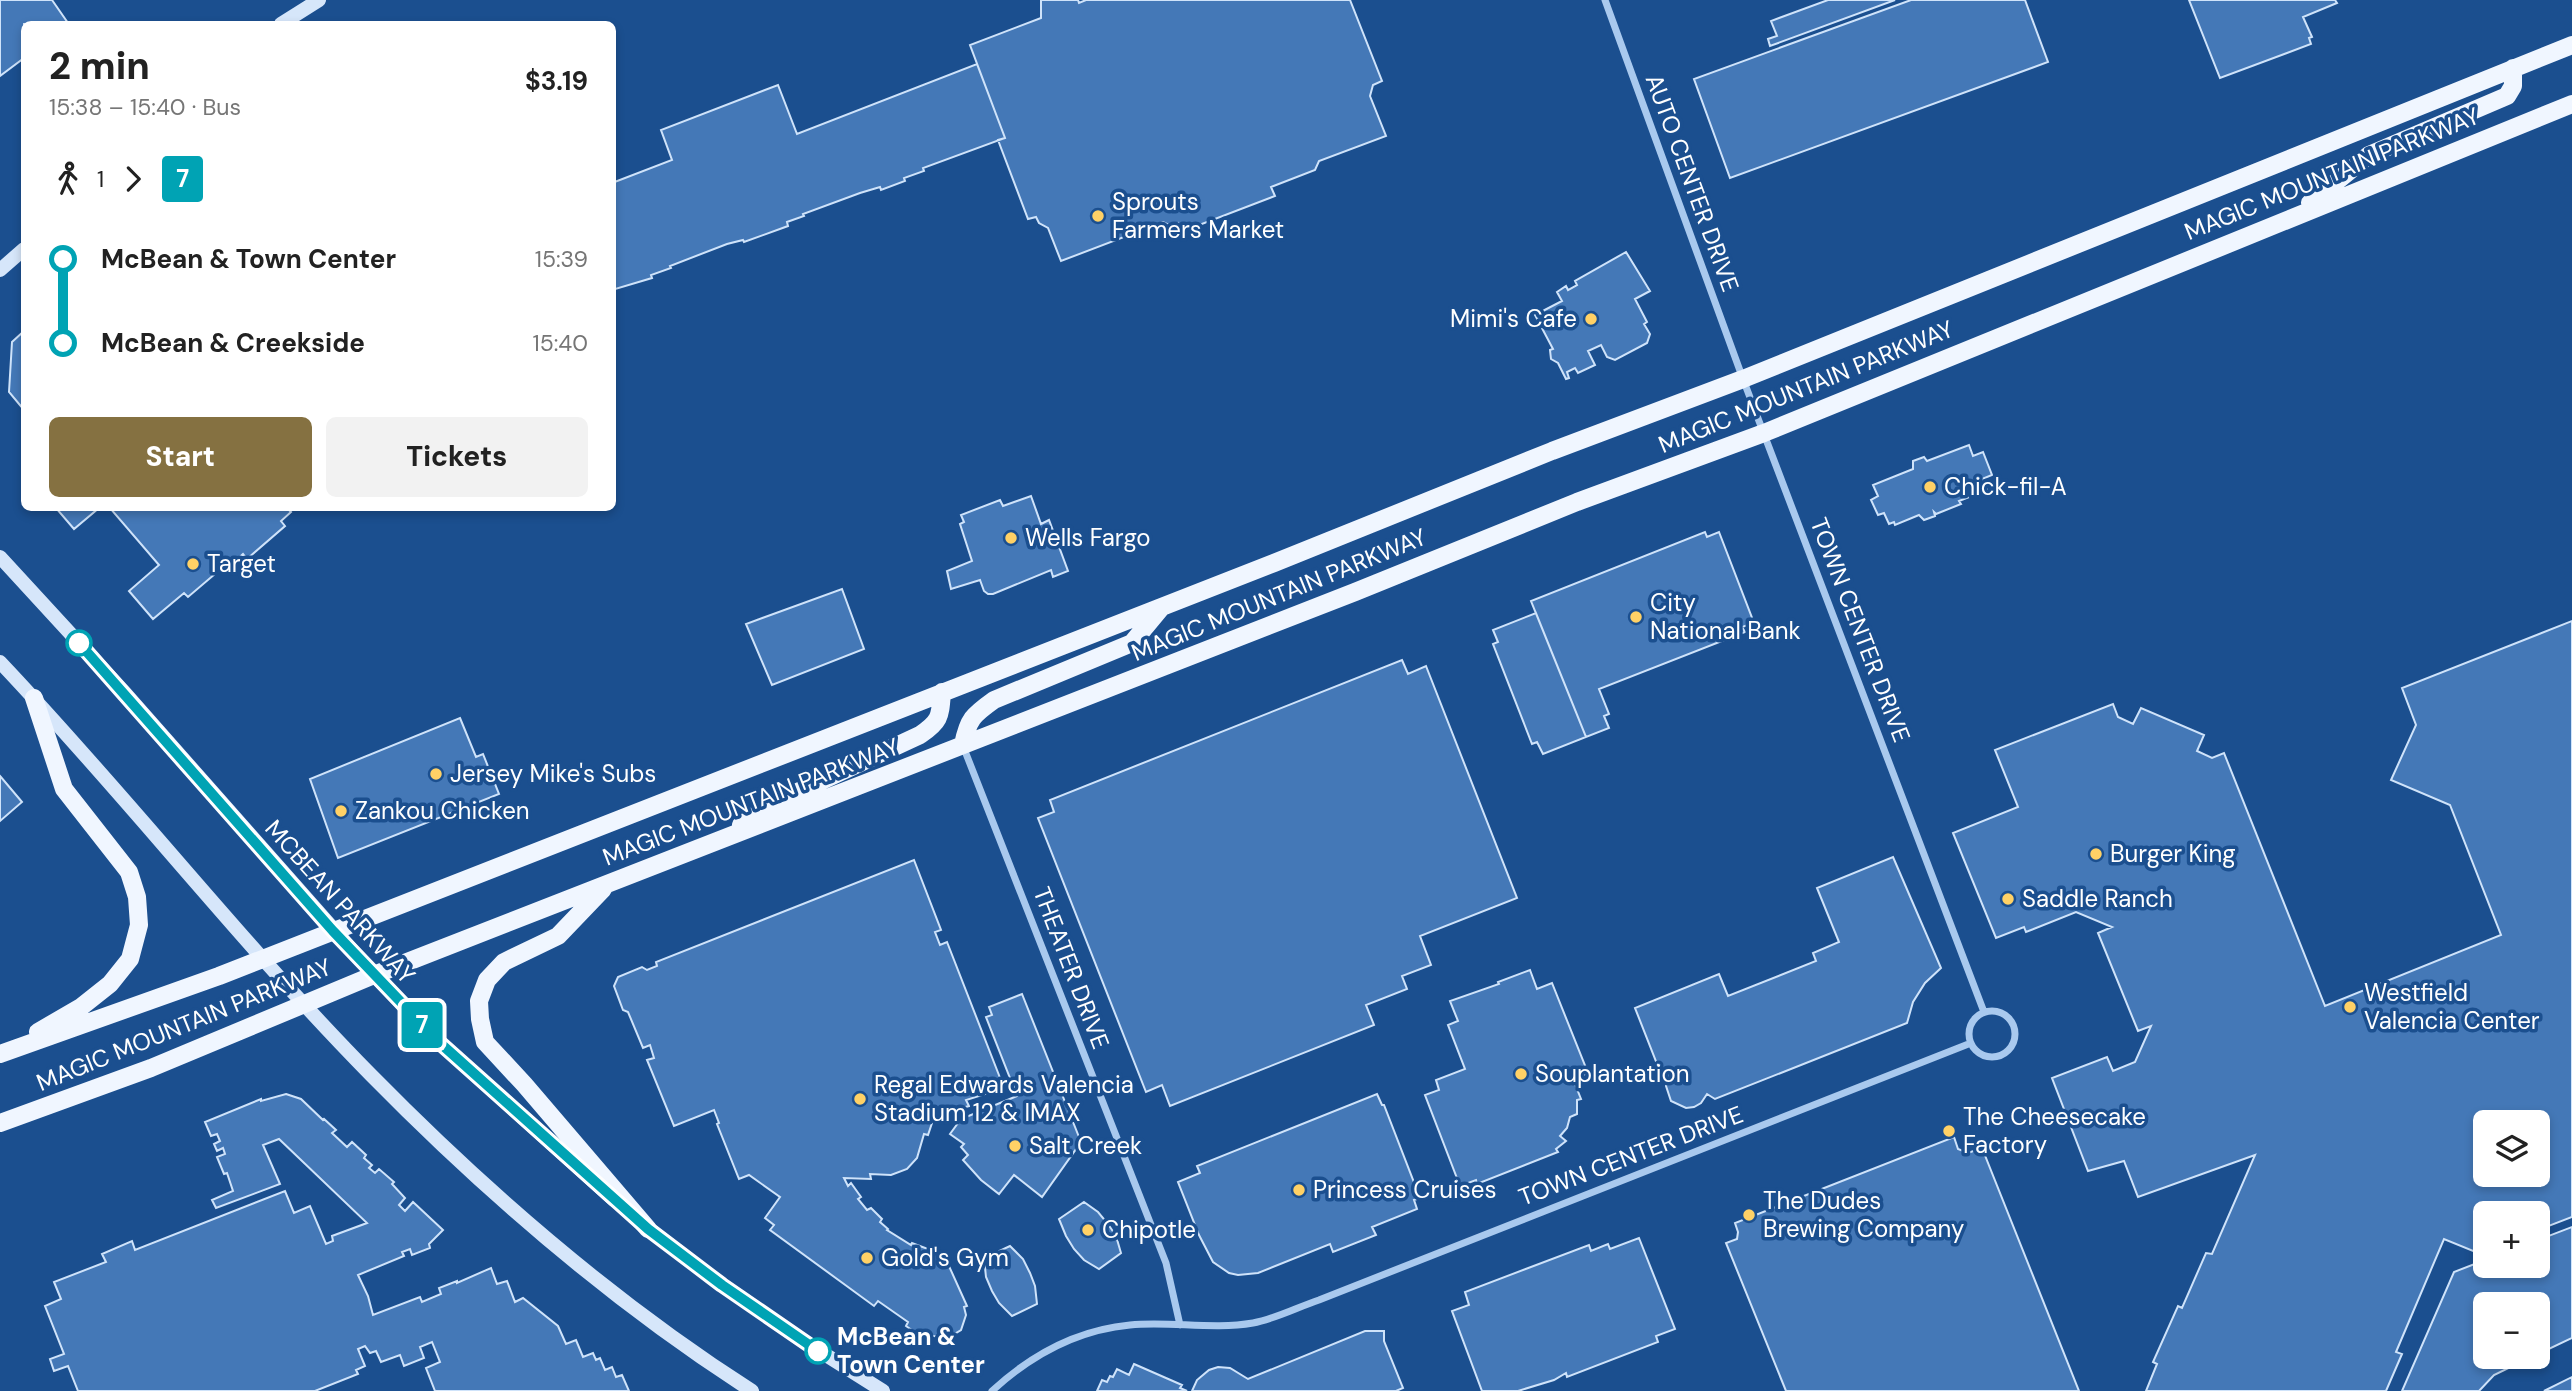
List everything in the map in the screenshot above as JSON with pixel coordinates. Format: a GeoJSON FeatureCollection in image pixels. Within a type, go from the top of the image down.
{"type":"FeatureCollection","features":[{"type":"Feature","properties":{"kind":"main road"},"geometry":{"type":"LineString","coordinates":[[287,21],[319,0]]}},
{"type":"Feature","properties":{"kind":"main road","name":"MAGIC MOUNTAIN PARKWAY"},"geometry":{"type":"LineString","coordinates":[[0,1054],[333,931],[1552,451],[1743,379],[2572,45]]}},
{"type":"Feature","properties":{"kind":"main road"},"geometry":{"type":"LineString","coordinates":[[2296,215],[2369,155],[2507,96],[2513,86],[2513,68]]}},
{"type":"Feature","properties":{"kind":"main road","name":"MAGIC MOUNTAIN PARKWAY"},"geometry":{"type":"LineString","coordinates":[[0,1123],[151,1068],[374,975],[963,746],[1577,502],[1764,433],[2572,104]]}},
{"type":"Feature","properties":{"kind":"main road"},"geometry":{"type":"LineString","coordinates":[[0,270],[21,252]]}},
{"type":"Feature","properties":{"kind":"main road","name":"MCBEAN PARKWAY"},"geometry":{"type":"LineString","coordinates":[[0,557],[125,693],[333,931],[440,1043],[648,1229],[766,1316],[883,1391]]}},
{"type":"Feature","properties":{"kind":"main road"},"geometry":{"type":"LineString","coordinates":[[963,746],[967,725],[975,714],[994,700],[1132,643],[1163,606]]}},
{"type":"Feature","properties":{"kind":"main road"},"geometry":{"type":"LineString","coordinates":[[0,662],[369,1074],[507,1204],[655,1324],[752,1391]]}},
{"type":"Feature","properties":{"kind":"main road"},"geometry":{"type":"LineString","coordinates":[[715,843],[774,803],[920,735],[940,717],[942,692]]}},
{"type":"Feature","properties":{"kind":"main road"},"geometry":{"type":"LineString","coordinates":[[0,1054],[81,1007],[110,984],[130,959],[139,925],[137,897],[129,872],[64,789],[34,698]]}},
{"type":"Feature","properties":{"kind":"main road"},"geometry":{"type":"LineString","coordinates":[[607,884],[558,936],[504,962],[487,980],[479,1001],[480,1019],[485,1042],[648,1229]]}},
{"type":"Feature","properties":{"kind":"street","name":"AUTO CENTER DRIVE"},"geometry":{"type":"LineString","coordinates":[[1605,0],[1743,379]]}},
{"type":"Feature","properties":{"kind":"street","name":"TOWN CENTER DRIVE"},"geometry":{"type":"LineString","coordinates":[[1743,379],[1984,1012]]}},
{"type":"Feature","properties":{"kind":"street","name":"THEATER DRIVE"},"geometry":{"type":"LineString","coordinates":[[963,746],[1166,1263],[1180,1325]]}},
{"type":"Feature","properties":{"kind":"street"},"geometry":{"type":"LineString","coordinates":[[1984,1012],[2002,1013],[2014,1026],[2013,1044],[2000,1056],[1991,1058],[1982,1055],[1970,1044],[1968,1033],[1971,1024],[1984,1012]]}},
{"type":"Feature","properties":{"kind":"street","name":"TOWN CENTER DRIVE"},"geometry":{"type":"LineString","coordinates":[[992,1391],[1012,1373],[1038,1356],[1082,1334],[1129,1325],[1254,1323],[1319,1300],[1970,1044]]}},
{"type":"Feature","properties":{"kind":"building"},"geometry":{"type":"Polygon","coordinates":[[[0,0],[52,0],[67,21],[21,21],[21,60],[0,76],[0,0]]]}},
{"type":"Feature","properties":{"kind":"building"},"geometry":{"type":"Polygon","coordinates":[[[1041,0],[1078,0],[1079,3],[1086,0],[1350,0],[1382,81],[1373,85],[1370,96],[1386,136],[1319,161],[1315,170],[1271,187],[1275,196],[1181,232],[1178,223],[1171,226],[1163,222],[1061,261],[1048,228],[1039,223],[1036,217],[1028,219],[998,140],[1005,138],[970,45],[1041,18],[1041,0]]]}},
{"type":"Feature","properties":{"kind":"building"},"geometry":{"type":"Polygon","coordinates":[[[1828,0],[1895,0],[1770,46],[1768,39],[1777,36],[1771,21],[1828,0]]]}},
{"type":"Feature","properties":{"kind":"building"},"geometry":{"type":"Polygon","coordinates":[[[1911,0],[2025,0],[2048,62],[1730,178],[1694,79],[1911,0]]]}},
{"type":"Feature","properties":{"kind":"building"},"geometry":{"type":"Polygon","coordinates":[[[2189,0],[2335,0],[2337,3],[2303,17],[2312,37],[2309,38],[2311,44],[2220,78],[2189,0]]]}},
{"type":"Feature","properties":{"kind":"building"},"geometry":{"type":"Polygon","coordinates":[[[977,64],[1005,138],[923,168],[924,171],[904,178],[905,181],[881,190],[880,187],[860,193],[803,214],[804,216],[787,222],[788,226],[744,242],[743,240],[727,244],[670,266],[671,268],[651,275],[652,278],[616,289],[616,181],[672,160],[661,130],[778,85],[797,134],[977,64]]]}},
{"type":"Feature","properties":{"kind":"building","name":"Mimi's Cafe"},"geometry":{"type":"Polygon","coordinates":[[[1626,252],[1650,291],[1635,299],[1647,322],[1644,324],[1650,334],[1647,343],[1615,360],[1607,357],[1601,345],[1588,351],[1595,365],[1578,373],[1575,368],[1567,372],[1569,378],[1566,379],[1558,363],[1551,359],[1550,350],[1553,349],[1535,315],[1562,301],[1557,292],[1566,286],[1568,290],[1577,285],[1575,281],[1626,252]]]}},
{"type":"Feature","properties":{"kind":"building"},"geometry":{"type":"Polygon","coordinates":[[[21,334],[21,406],[9,392],[12,342],[21,334]]]}},
{"type":"Feature","properties":{"kind":"building","name":"Chick-fil-A"},"geometry":{"type":"Polygon","coordinates":[[[1969,445],[1973,456],[1983,452],[1992,475],[1982,479],[1987,490],[1959,501],[1961,504],[1936,514],[1934,512],[1935,516],[1924,520],[1919,515],[1895,525],[1894,522],[1889,524],[1884,513],[1878,515],[1871,500],[1878,496],[1873,485],[1913,469],[1913,461],[1924,457],[1927,461],[1969,445]]]}},
{"type":"Feature","properties":{"kind":"building","name":"Wells Fargo"},"geometry":{"type":"Polygon","coordinates":[[[1031,496],[1041,524],[1049,520],[1068,571],[1053,577],[1051,570],[993,594],[984,591],[980,580],[951,589],[947,571],[972,561],[960,524],[964,522],[961,515],[1000,500],[1003,506],[1031,496]]]}},
{"type":"Feature","properties":{"kind":"building"},"geometry":{"type":"Polygon","coordinates":[[[59,511],[95,511],[74,529],[59,511]]]}},
{"type":"Feature","properties":{"kind":"building","name":"Target"},"geometry":{"type":"Polygon","coordinates":[[[113,511],[291,512],[281,521],[285,526],[247,559],[243,554],[231,565],[229,562],[188,597],[184,593],[153,619],[129,591],[159,565],[113,511]]]}},
{"type":"Feature","properties":{"kind":"building"},"geometry":{"type":"Polygon","coordinates":[[[1705,532],[1707,537],[1719,532],[1754,623],[1742,627],[1745,632],[1599,689],[1609,714],[1604,716],[1609,728],[1586,737],[1531,601],[1705,532]]]}},
{"type":"Feature","properties":{"kind":"building"},"geometry":{"type":"Polygon","coordinates":[[[842,589],[864,649],[772,685],[746,624],[842,589]]]}},
{"type":"Feature","properties":{"kind":"building"},"geometry":{"type":"Polygon","coordinates":[[[1536,613],[1586,737],[1543,754],[1537,742],[1532,744],[1493,644],[1498,642],[1493,630],[1536,613]]]}},
{"type":"Feature","properties":{"kind":"building"},"geometry":{"type":"Polygon","coordinates":[[[2572,621],[2572,1217],[2550,1225],[2550,1201],[2473,1201],[2473,1251],[2444,1239],[2396,1352],[2402,1354],[2386,1391],[2146,1391],[2157,1364],[2153,1362],[2178,1306],[2182,1308],[2206,1253],[2212,1254],[2255,1155],[2138,1197],[2124,1161],[2088,1171],[2052,1078],[2107,1057],[2113,1071],[2135,1062],[2151,1026],[2138,1031],[2098,933],[2112,927],[2076,912],[2026,932],[2024,927],[1996,938],[1953,833],[2018,807],[1995,750],[2113,704],[2118,717],[2133,724],[2141,708],[2204,735],[2197,751],[2212,758],[2224,753],[2325,1006],[2501,935],[2450,805],[2391,780],[2416,725],[2402,688],[2572,621]]]}},
{"type":"Feature","properties":{"kind":"building"},"geometry":{"type":"Polygon","coordinates":[[[1402,660],[1408,674],[1426,666],[1517,898],[1420,936],[1431,965],[1402,976],[1407,989],[1366,1005],[1374,1025],[1170,1106],[1162,1085],[1146,1092],[1038,818],[1054,812],[1050,800],[1402,660]]]}},
{"type":"Feature","properties":{"kind":"building"},"geometry":{"type":"Polygon","coordinates":[[[460,718],[476,757],[483,754],[499,794],[338,858],[310,779],[460,718]]]}},
{"type":"Feature","properties":{"kind":"building"},"geometry":{"type":"Polygon","coordinates":[[[0,776],[22,802],[0,821],[0,776]]]}},
{"type":"Feature","properties":{"kind":"building"},"geometry":{"type":"Polygon","coordinates":[[[1893,857],[1941,968],[1925,983],[1913,1002],[1907,1023],[1715,1099],[1707,1094],[1701,1103],[1694,1107],[1686,1108],[1671,1101],[1666,1086],[1668,1078],[1661,1074],[1635,1008],[1719,974],[1728,996],[1816,961],[1813,953],[1839,942],[1817,888],[1893,857]]]}},
{"type":"Feature","properties":{"kind":"building"},"geometry":{"type":"Polygon","coordinates":[[[914,860],[941,930],[935,932],[940,945],[947,942],[1004,1088],[966,1100],[969,1106],[955,1110],[959,1120],[1017,1096],[986,1017],[992,1015],[989,1007],[1022,994],[1081,1142],[1042,1197],[1014,1175],[999,1194],[981,1180],[963,1160],[968,1155],[961,1147],[964,1144],[950,1134],[958,1123],[944,1114],[933,1116],[917,1158],[907,1169],[891,1175],[870,1174],[871,1179],[844,1178],[848,1186],[851,1183],[861,1197],[858,1199],[867,1210],[871,1208],[882,1219],[880,1222],[887,1230],[911,1245],[912,1243],[944,1255],[967,1306],[964,1307],[966,1315],[961,1330],[946,1339],[930,1335],[928,1337],[921,1332],[919,1335],[906,1326],[908,1322],[878,1301],[874,1306],[770,1230],[774,1225],[765,1218],[780,1197],[749,1175],[739,1179],[714,1110],[674,1126],[647,1060],[654,1058],[650,1045],[643,1048],[614,986],[618,977],[642,967],[647,970],[657,966],[656,962],[914,860]]]}},
{"type":"Feature","properties":{"kind":"building","name":"Princess Cruises"},"geometry":{"type":"Polygon","coordinates":[[[1530,970],[1537,989],[1552,983],[1588,1073],[1573,1079],[1581,1099],[1577,1100],[1577,1114],[1570,1117],[1567,1128],[1560,1136],[1566,1141],[1556,1149],[1558,1152],[1477,1184],[1476,1180],[1460,1186],[1425,1095],[1439,1090],[1436,1080],[1465,1069],[1448,1025],[1458,1021],[1450,1001],[1530,970]]]}},
{"type":"Feature","properties":{"kind":"building"},"geometry":{"type":"Polygon","coordinates":[[[286,1094],[301,1099],[336,1130],[332,1133],[347,1147],[352,1142],[366,1155],[364,1158],[372,1165],[369,1168],[375,1173],[379,1169],[394,1182],[392,1184],[405,1198],[399,1205],[405,1211],[413,1202],[443,1230],[429,1244],[430,1248],[412,1255],[410,1249],[402,1252],[404,1256],[358,1275],[373,1315],[420,1297],[422,1302],[441,1294],[439,1288],[491,1268],[497,1284],[507,1281],[515,1302],[523,1298],[558,1326],[566,1344],[576,1340],[583,1357],[593,1353],[596,1360],[600,1358],[605,1370],[612,1367],[616,1377],[622,1375],[629,1391],[435,1391],[426,1368],[440,1362],[432,1342],[420,1347],[424,1358],[404,1366],[400,1355],[381,1362],[376,1351],[370,1353],[365,1346],[358,1349],[365,1366],[356,1370],[358,1374],[315,1391],[78,1391],[68,1366],[54,1371],[50,1359],[64,1354],[45,1306],[61,1299],[54,1282],[106,1262],[102,1254],[132,1241],[135,1250],[285,1191],[294,1213],[310,1206],[326,1244],[333,1241],[332,1236],[367,1223],[279,1139],[263,1145],[280,1184],[216,1208],[212,1200],[233,1191],[227,1173],[224,1174],[217,1157],[225,1154],[223,1148],[217,1151],[214,1144],[220,1141],[217,1134],[211,1136],[205,1122],[261,1099],[286,1094]]]}},
{"type":"Feature","properties":{"kind":"building","name":"Princess Cruises"},"geometry":{"type":"Polygon","coordinates":[[[1377,1094],[1384,1105],[1420,1198],[1414,1200],[1417,1209],[1372,1227],[1376,1235],[1333,1252],[1330,1244],[1258,1273],[1229,1273],[1213,1262],[1178,1182],[1200,1173],[1197,1166],[1377,1094]]]}},
{"type":"Feature","properties":{"kind":"building"},"geometry":{"type":"Polygon","coordinates":[[[1954,1137],[1958,1149],[1968,1153],[1982,1148],[2079,1391],[1786,1391],[1726,1243],[1737,1239],[1735,1223],[1954,1137]]]}},
{"type":"Feature","properties":{"kind":"building","name":"Chipotle"},"geometry":{"type":"Polygon","coordinates":[[[1084,1202],[1108,1224],[1116,1236],[1121,1253],[1099,1269],[1084,1260],[1074,1249],[1059,1219],[1084,1202]]]}},
{"type":"Feature","properties":{"kind":"building"},"geometry":{"type":"Polygon","coordinates":[[[2572,1227],[2572,1338],[2550,1348],[2550,1292],[2473,1292],[2473,1369],[2506,1369],[2494,1375],[2479,1391],[2402,1391],[2454,1272],[2473,1265],[2473,1278],[2550,1278],[2550,1235],[2572,1227]]]}},
{"type":"Feature","properties":{"kind":"building"},"geometry":{"type":"Polygon","coordinates":[[[1639,1238],[1675,1329],[1656,1336],[1658,1342],[1567,1377],[1566,1373],[1554,1380],[1518,1391],[1482,1391],[1452,1311],[1469,1305],[1465,1292],[1589,1245],[1591,1251],[1608,1244],[1610,1249],[1639,1238]]]}},
{"type":"Feature","properties":{"kind":"building"},"geometry":{"type":"Polygon","coordinates":[[[1010,1246],[1023,1259],[1030,1273],[1037,1304],[1012,1316],[992,1291],[986,1277],[984,1258],[1010,1246]]]}},
{"type":"Feature","properties":{"kind":"building"},"geometry":{"type":"Polygon","coordinates":[[[1365,1331],[1384,1331],[1384,1341],[1403,1388],[1396,1391],[1192,1391],[1197,1380],[1209,1370],[1218,1367],[1230,1368],[1248,1379],[1365,1331]]]}},
{"type":"Feature","properties":{"kind":"building"},"geometry":{"type":"Polygon","coordinates":[[[1134,1364],[1182,1385],[1180,1388],[1187,1391],[1097,1391],[1102,1380],[1107,1382],[1117,1369],[1129,1375],[1134,1364]]]}},
{"type":"Feature","properties":{"kind":"building"},"geometry":{"type":"Polygon","coordinates":[[[2572,1377],[2572,1391],[2544,1391],[2572,1377]]]}},
{"type":"Feature","properties":{"kind":"bus line","name":"7"},"geometry":{"type":"LineString","coordinates":[[79,643],[333,931],[440,1043],[648,1229],[722,1285],[818,1351]]}},
{"type":"Feature","properties":{"kind":"place","name":"Sprouts Farmers Market"},"geometry":{"type":"Point","coordinates":[1098,216]}},
{"type":"Feature","properties":{"kind":"place","name":"Mimi's Cafe"},"geometry":{"type":"Point","coordinates":[1591,319]}},
{"type":"Feature","properties":{"kind":"place","name":"Chick-fil-A"},"geometry":{"type":"Point","coordinates":[1930,487]}},
{"type":"Feature","properties":{"kind":"place","name":"Wells Fargo"},"geometry":{"type":"Point","coordinates":[1011,538]}},
{"type":"Feature","properties":{"kind":"place","name":"Target"},"geometry":{"type":"Point","coordinates":[193,564]}},
{"type":"Feature","properties":{"kind":"place","name":"City National Bank"},"geometry":{"type":"Point","coordinates":[1636,617]}},
{"type":"Feature","properties":{"kind":"place","name":"Jersey Mike's Subs"},"geometry":{"type":"Point","coordinates":[436,774]}},
{"type":"Feature","properties":{"kind":"place","name":"Zankou Chicken"},"geometry":{"type":"Point","coordinates":[341,811]}},
{"type":"Feature","properties":{"kind":"place","name":"Burger King"},"geometry":{"type":"Point","coordinates":[2096,854]}},
{"type":"Feature","properties":{"kind":"place","name":"Saddle Ranch"},"geometry":{"type":"Point","coordinates":[2008,899]}},
{"type":"Feature","properties":{"kind":"place","name":"Westfield Valencia Center"},"geometry":{"type":"Point","coordinates":[2350,1007]}},
{"type":"Feature","properties":{"kind":"place","name":"Souplantation"},"geometry":{"type":"Point","coordinates":[1521,1074]}},
{"type":"Feature","properties":{"kind":"place","name":"Regal Edwards Valencia Stadium 12 & IMAX"},"geometry":{"type":"Point","coordinates":[860,1099]}},
{"type":"Feature","properties":{"kind":"place","name":"The Cheesecake Factory"},"geometry":{"type":"Point","coordinates":[1949,1131]}},
{"type":"Feature","properties":{"kind":"place","name":"Salt Creek"},"geometry":{"type":"Point","coordinates":[1015,1146]}},
{"type":"Feature","properties":{"kind":"place","name":"Princess Cruises"},"geometry":{"type":"Point","coordinates":[1299,1190]}},
{"type":"Feature","properties":{"kind":"place","name":"The Dudes Brewing Company"},"geometry":{"type":"Point","coordinates":[1749,1215]}},
{"type":"Feature","properties":{"kind":"place","name":"Chipotle"},"geometry":{"type":"Point","coordinates":[1088,1230]}},
{"type":"Feature","properties":{"kind":"place","name":"Gold's Gym"},"geometry":{"type":"Point","coordinates":[867,1258]}},
{"type":"Feature","properties":{"kind":"place","name":"McBean & Town Center"},"geometry":{"type":"Point","coordinates":[818,1351]}}]}
